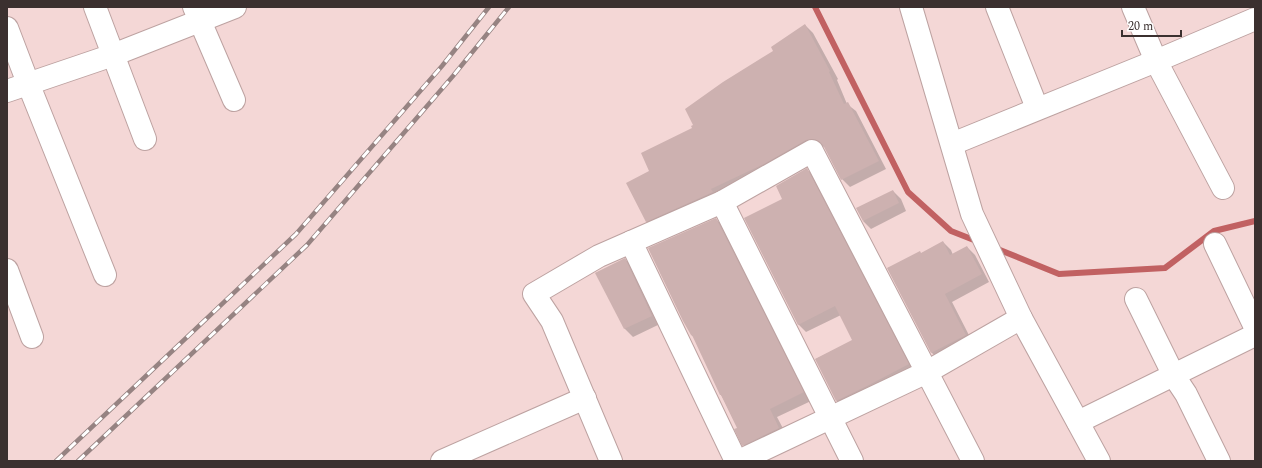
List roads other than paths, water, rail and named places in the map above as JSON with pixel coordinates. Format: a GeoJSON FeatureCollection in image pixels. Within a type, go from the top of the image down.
{"type":"FeatureCollection","features":[{"type":"Feature","properties":{"kind":"street"},"geometry":{"type":"LineString","coordinates":[[95,7],[145,139]]}},
{"type":"Feature","properties":{"kind":"street"},"geometry":{"type":"LineString","coordinates":[[7,91],[113,55],[196,14],[235,7]]}},
{"type":"Feature","properties":{"kind":"street"},"geometry":{"type":"LineString","coordinates":[[911,7],[972,214],[1021,318],[1099,461]]}},
{"type":"Feature","properties":{"kind":"street"},"geometry":{"type":"LineString","coordinates":[[997,7],[1037,108]]}},
{"type":"Feature","properties":{"kind":"street"},"geometry":{"type":"LineString","coordinates":[[1133,7],[1156,60],[1223,188]]}},
{"type":"Feature","properties":{"kind":"street"},"geometry":{"type":"LineString","coordinates":[[196,14],[234,100]]}},
{"type":"Feature","properties":{"kind":"street"},"geometry":{"type":"LineString","coordinates":[[952,144],[1255,19]]}},
{"type":"Feature","properties":{"kind":"street"},"geometry":{"type":"LineString","coordinates":[[7,28],[105,275]]}},
{"type":"Feature","properties":{"kind":"street"},"geometry":{"type":"LineString","coordinates":[[611,461],[552,321],[534,294],[600,256],[722,202],[812,151],[973,461]]}},
{"type":"Feature","properties":{"kind":"street"},"geometry":{"type":"LineString","coordinates":[[722,202],[852,461]]}},
{"type":"Feature","properties":{"kind":"street"},"geometry":{"type":"LineString","coordinates":[[631,242],[736,461]]}},
{"type":"Feature","properties":{"kind":"street"},"geometry":{"type":"LineString","coordinates":[[1215,244],[1255,327]]}},
{"type":"Feature","properties":{"kind":"street"},"geometry":{"type":"LineString","coordinates":[[7,270],[32,336]]}},
{"type":"Feature","properties":{"kind":"street"},"geometry":{"type":"LineString","coordinates":[[1136,299],[1174,376],[1186,394],[1219,461]]}},
{"type":"Feature","properties":{"kind":"street"},"geometry":{"type":"LineString","coordinates":[[739,461],[927,372],[1021,318]]}},
{"type":"Feature","properties":{"kind":"street"},"geometry":{"type":"LineString","coordinates":[[1078,422],[1255,335]]}},
{"type":"Feature","properties":{"kind":"street"},"geometry":{"type":"LineString","coordinates":[[442,461],[585,398]]}},
{"type":"Feature","properties":{"kind":"waterway"},"geometry":{"type":"LineString","coordinates":[[815,7],[908,192],[951,231],[979,242]]}},
{"type":"Feature","properties":{"kind":"waterway"},"geometry":{"type":"LineString","coordinates":[[995,248],[1059,274],[1165,268],[1214,231],[1255,221]]}},
{"type":"Feature","properties":{"kind":"railway"},"geometry":{"type":"LineString","coordinates":[[56,461],[296,234],[442,66],[489,7]]}},
{"type":"Feature","properties":{"kind":"railway"},"geometry":{"type":"LineString","coordinates":[[78,461],[307,245],[453,76],[509,7]]}}]}
